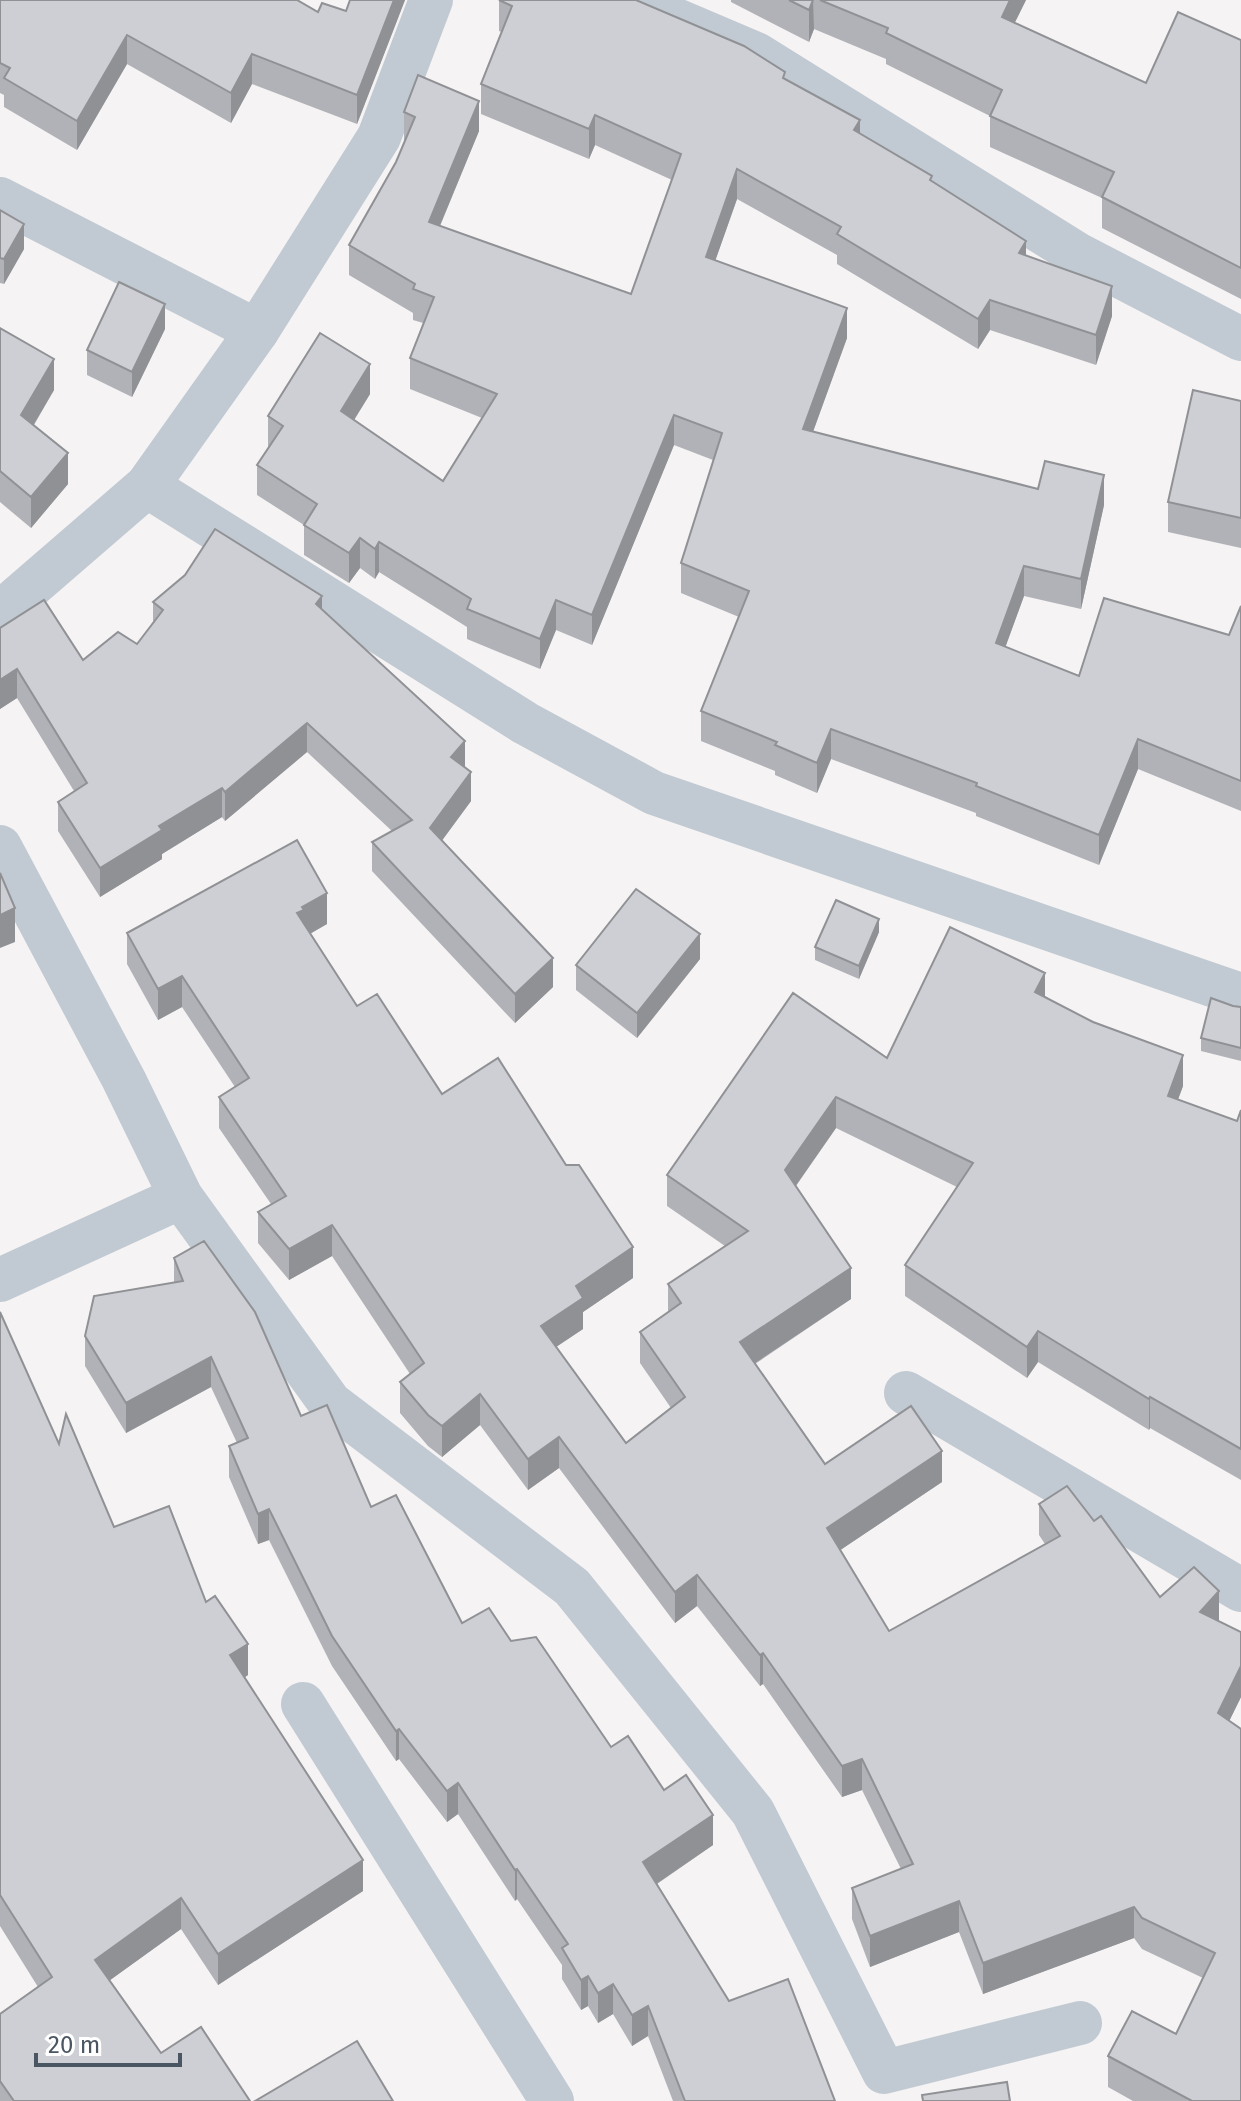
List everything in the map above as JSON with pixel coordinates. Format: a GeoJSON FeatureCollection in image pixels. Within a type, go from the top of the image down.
{"type":"FeatureCollection","features":[{"type":"Feature","properties":{"kind":"street"},"geometry":{"type":"LineString","coordinates":[[0,613],[147,486],[257,331],[379,137],[431,0]]}},
{"type":"Feature","properties":{"kind":"street"},"geometry":{"type":"LineString","coordinates":[[629,0],[756,54],[1077,254],[1241,339]]}},
{"type":"Feature","properties":{"kind":"street"},"geometry":{"type":"LineString","coordinates":[[0,199],[257,331]]}},
{"type":"Feature","properties":{"kind":"street"},"geometry":{"type":"LineString","coordinates":[[147,486],[525,723],[654,793],[1241,995]]}},
{"type":"Feature","properties":{"kind":"street"},"geometry":{"type":"LineString","coordinates":[[0,847],[124,1080],[181,1197],[330,1403],[572,1587],[753,1812],[884,2072],[1080,2023]]}},
{"type":"Feature","properties":{"kind":"street"},"geometry":{"type":"LineString","coordinates":[[0,1280],[181,1197]]}},
{"type":"Feature","properties":{"kind":"street"},"geometry":{"type":"LineString","coordinates":[[906,1393],[1241,1590]]}},
{"type":"Feature","properties":{"kind":"street"},"geometry":{"type":"LineString","coordinates":[[303,1704],[552,2101]]}},
{"type":"Feature","properties":{"kind":"building"},"geometry":{"type":"Polygon","coordinates":[[[0,0],[297,0],[318,12],[322,3],[346,11],[350,0],[394,0],[357,95],[252,54],[231,93],[127,35],[77,121],[4,78],[10,68],[0,63],[0,0]]]}},
{"type":"Feature","properties":{"kind":"building"},"geometry":{"type":"Polygon","coordinates":[[[499,0],[636,0],[744,46],[785,72],[783,78],[860,120],[854,130],[932,176],[930,180],[1026,241],[1019,253],[1112,286],[1096,335],[990,300],[978,319],[837,234],[841,227],[737,169],[706,257],[847,308],[803,429],[1038,489],[1045,461],[1104,475],[1081,579],[1024,566],[996,643],[1079,676],[1104,598],[1229,635],[1241,606],[1241,781],[1138,739],[1099,835],[976,786],[977,783],[831,729],[817,763],[775,745],[777,742],[701,711],[749,591],[681,563],[722,433],[674,415],[592,615],[556,600],[540,639],[467,609],[471,599],[379,542],[375,549],[360,538],[349,553],[304,525],[317,504],[257,465],[283,426],[268,416],[320,333],[370,364],[341,411],[443,481],[497,394],[410,358],[434,297],[413,289],[415,284],[349,245],[396,162],[415,117],[404,112],[418,75],[479,101],[429,222],[631,294],[681,154],[595,115],[589,129],[481,84],[512,6],[499,0]]]}},
{"type":"Feature","properties":{"kind":"building"},"geometry":{"type":"Polygon","coordinates":[[[789,0],[813,0],[809,10],[789,0]]]}},
{"type":"Feature","properties":{"kind":"building"},"geometry":{"type":"Polygon","coordinates":[[[820,0],[1010,0],[1002,17],[1146,83],[1178,12],[1241,40],[1241,268],[1102,197],[1114,172],[990,116],[1002,90],[886,33],[888,28],[820,0]]]}},
{"type":"Feature","properties":{"kind":"building"},"geometry":{"type":"Polygon","coordinates":[[[0,210],[24,224],[4,259],[0,258],[0,210]]]}},
{"type":"Feature","properties":{"kind":"building"},"geometry":{"type":"Polygon","coordinates":[[[119,282],[165,304],[132,372],[87,350],[119,282]]]}},
{"type":"Feature","properties":{"kind":"building"},"geometry":{"type":"Polygon","coordinates":[[[0,328],[54,359],[21,415],[68,453],[31,497],[0,471],[0,328]]]}},
{"type":"Feature","properties":{"kind":"building"},"geometry":{"type":"Polygon","coordinates":[[[1193,390],[1241,401],[1241,518],[1168,502],[1193,390]]]}},
{"type":"Feature","properties":{"kind":"building"},"geometry":{"type":"Polygon","coordinates":[[[215,529],[322,596],[316,604],[465,741],[451,757],[471,772],[430,828],[553,958],[515,994],[372,842],[412,820],[307,723],[225,792],[222,788],[159,826],[162,830],[100,868],[58,802],[87,783],[17,669],[0,680],[0,628],[44,600],[83,660],[118,632],[137,644],[163,610],[153,602],[185,575],[215,529]]]}},
{"type":"Feature","properties":{"kind":"building"},"geometry":{"type":"Polygon","coordinates":[[[297,840],[327,893],[297,913],[357,1006],[377,994],[442,1094],[498,1058],[566,1165],[579,1165],[633,1247],[576,1286],[583,1298],[541,1326],[626,1443],[685,1397],[640,1332],[681,1303],[668,1284],[748,1231],[667,1175],[793,993],[887,1058],[950,927],[1045,973],[1035,992],[1093,1022],[1183,1055],[1168,1096],[1237,1121],[1241,1110],[1241,1449],[1149,1399],[1038,1331],[1027,1347],[905,1265],[973,1163],[836,1097],[785,1170],[851,1268],[740,1342],[825,1464],[911,1406],[942,1451],[827,1528],[889,1631],[1060,1536],[1039,1504],[1067,1486],[1094,1521],[1101,1516],[1160,1597],[1194,1567],[1219,1591],[1200,1612],[1241,1632],[1241,1666],[1218,1713],[1241,1729],[1241,2101],[1192,2101],[1108,2056],[1132,2011],[1176,2034],[1215,1953],[1142,1918],[1134,1907],[983,1963],[959,1901],[870,1936],[852,1888],[913,1864],[862,1759],[842,1766],[763,1653],[760,1655],[697,1575],[675,1592],[559,1437],[528,1459],[480,1394],[442,1426],[428,1415],[400,1382],[424,1363],[332,1225],[289,1249],[258,1212],[286,1196],[219,1097],[249,1078],[182,976],[158,989],[127,933],[297,840]]]}},
{"type":"Feature","properties":{"kind":"building"},"geometry":{"type":"Polygon","coordinates":[[[0,873],[15,908],[0,915],[0,873]]]}},
{"type":"Feature","properties":{"kind":"building"},"geometry":{"type":"Polygon","coordinates":[[[636,889],[700,934],[637,1013],[576,965],[636,889]]]}},
{"type":"Feature","properties":{"kind":"building"},"geometry":{"type":"Polygon","coordinates":[[[836,900],[879,919],[859,966],[815,947],[836,900]]]}},
{"type":"Feature","properties":{"kind":"building"},"geometry":{"type":"Polygon","coordinates":[[[1211,998],[1241,1007],[1241,1048],[1201,1038],[1211,998]]]}},
{"type":"Feature","properties":{"kind":"building"},"geometry":{"type":"Polygon","coordinates":[[[204,1241],[255,1312],[301,1416],[327,1405],[371,1507],[396,1495],[462,1623],[489,1608],[511,1641],[536,1637],[611,1747],[628,1736],[664,1790],[686,1775],[713,1815],[643,1862],[729,2001],[788,1979],[835,2101],[685,2101],[648,2006],[632,2015],[613,1984],[598,1993],[588,1976],[581,1980],[562,1948],[568,1944],[458,1783],[447,1791],[399,1729],[396,1731],[332,1636],[269,1509],[258,1514],[229,1446],[248,1438],[211,1357],[126,1403],[85,1336],[94,1296],[183,1281],[174,1258],[204,1241]]]}},
{"type":"Feature","properties":{"kind":"building"},"geometry":{"type":"Polygon","coordinates":[[[0,1312],[59,1444],[66,1414],[114,1527],[169,1506],[206,1602],[215,1596],[248,1644],[230,1655],[363,1860],[218,1954],[181,1898],[95,1960],[161,2053],[201,2027],[250,2101],[14,2101],[0,2081],[0,2014],[52,1977],[0,1895],[0,1312]]]}},
{"type":"Feature","properties":{"kind":"building"},"geometry":{"type":"Polygon","coordinates":[[[357,2041],[393,2101],[255,2101],[357,2041]]]}},
{"type":"Feature","properties":{"kind":"building"},"geometry":{"type":"Polygon","coordinates":[[[1007,2082],[1010,2101],[923,2101],[922,2095],[1007,2082]]]}}]}
